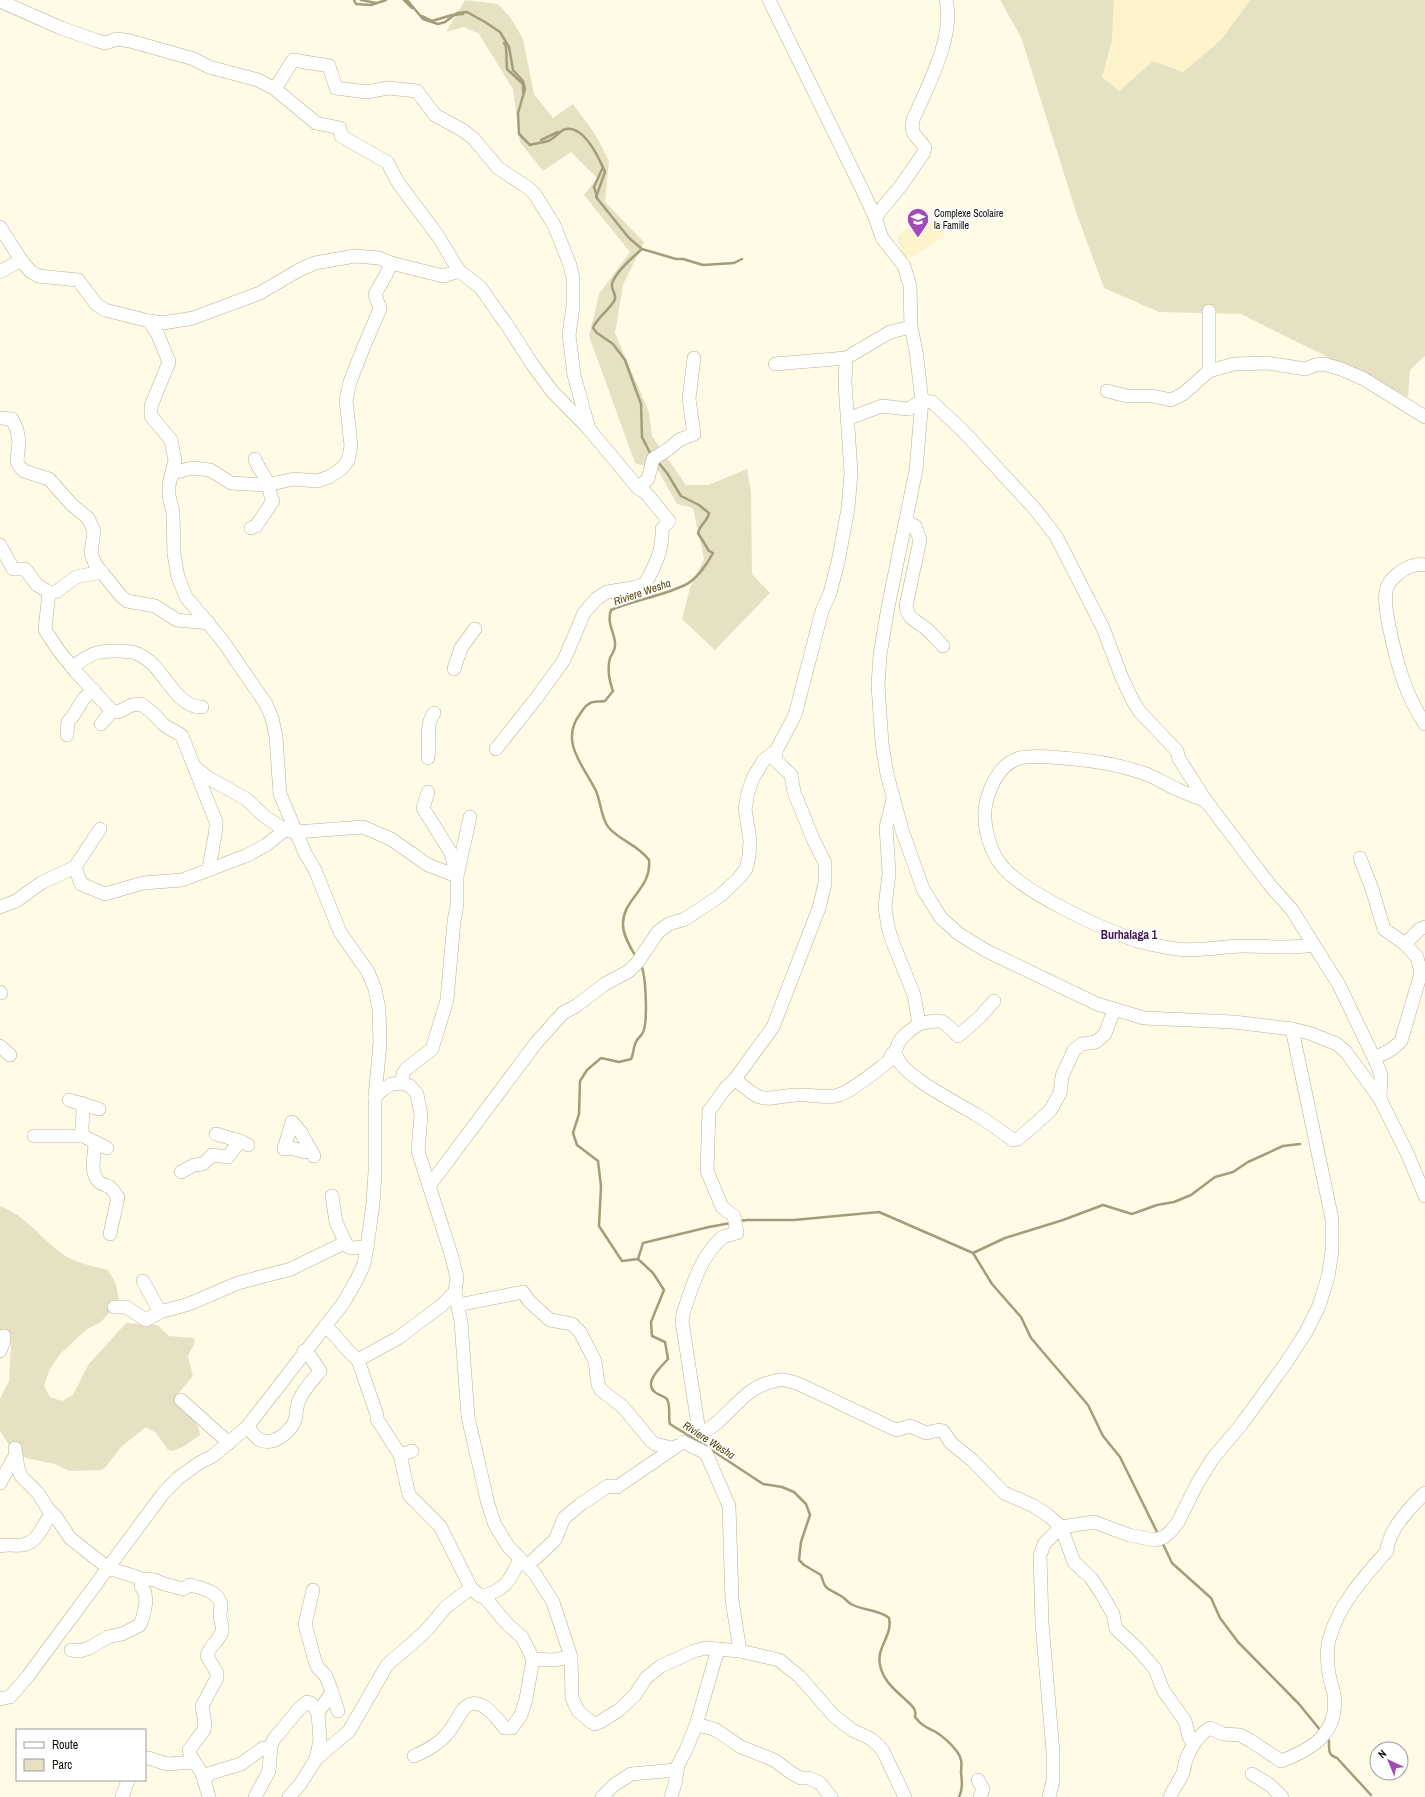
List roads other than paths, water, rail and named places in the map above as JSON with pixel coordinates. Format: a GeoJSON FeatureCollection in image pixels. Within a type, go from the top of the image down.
{"type":"FeatureCollection","features":[{"type":"Feature","properties":{"kind":"street"},"geometry":{"type":"LineString","coordinates":[[769,0],[875,217],[882,238],[904,266],[910,286],[911,327],[916,351],[922,401],[916,470],[888,607],[880,655],[878,685],[882,744],[893,798],[923,889],[941,918],[959,934],[985,950],[1097,1004],[1144,1018],[1234,1022],[1292,1029],[1309,1033],[1337,1044],[1346,1052],[1380,1099],[1408,1155],[1425,1196]]}},
{"type":"Feature","properties":{"kind":"street"},"geometry":{"type":"LineString","coordinates":[[875,217],[892,198],[923,154],[924,148],[914,137],[911,129],[913,120],[938,63],[946,31],[948,7],[946,0]]}},
{"type":"Feature","properties":{"kind":"street"},"geometry":{"type":"LineString","coordinates":[[0,1],[61,28],[94,40],[105,43],[117,39],[130,41],[194,59],[209,67],[258,80],[275,89],[316,123],[340,128],[341,136],[387,162],[399,184],[438,236],[459,271],[480,287],[552,391],[589,429],[638,488],[645,492],[669,520],[662,529],[662,538],[657,563],[645,584],[608,592],[596,599],[584,613],[564,660],[496,749]]}},
{"type":"Feature","properties":{"kind":"street"},"geometry":{"type":"LineString","coordinates":[[275,89],[293,60],[329,66],[336,88],[367,92],[388,88],[418,91],[436,115],[464,131],[474,139],[498,168],[534,193],[554,225],[570,265],[573,278],[573,306],[569,335],[574,375],[589,429]]}},
{"type":"Feature","properties":{"kind":"street"},"geometry":{"type":"LineString","coordinates":[[0,227],[21,260],[38,276],[78,280],[96,304],[105,310],[163,323],[193,318],[260,293],[298,270],[315,263],[355,256],[378,258],[391,263],[443,276],[459,271]]}},
{"type":"Feature","properties":{"kind":"street"},"geometry":{"type":"LineString","coordinates":[[0,272],[21,260]]}},
{"type":"Feature","properties":{"kind":"street"},"geometry":{"type":"LineString","coordinates":[[173,473],[192,468],[210,470],[231,483],[267,485],[294,479],[317,481],[329,477],[341,469],[348,461],[351,446],[346,400],[357,363],[380,308],[375,294],[391,263]]}},
{"type":"Feature","properties":{"kind":"street"},"geometry":{"type":"LineString","coordinates":[[1209,311],[1209,371]]}},
{"type":"Feature","properties":{"kind":"street"},"geometry":{"type":"LineString","coordinates":[[0,1699],[10,1696],[28,1676],[162,1495],[177,1479],[199,1463],[213,1456],[246,1427],[325,1326],[350,1291],[364,1264],[367,1247],[375,1172],[375,1097],[380,1043],[379,1009],[375,989],[368,972],[340,932],[315,870],[290,831],[280,794],[276,736],[272,718],[266,704],[209,623],[186,597],[178,577],[174,554],[173,513],[169,496],[169,485],[175,460],[171,440],[151,416],[151,406],[169,362],[158,336],[149,321]]}},
{"type":"Feature","properties":{"kind":"street"},"geometry":{"type":"LineString","coordinates":[[775,364],[846,358],[890,332],[911,327]]}},
{"type":"Feature","properties":{"kind":"street"},"geometry":{"type":"LineString","coordinates":[[638,488],[648,479],[653,459],[670,448],[678,440],[694,434],[689,399],[694,358]]}},
{"type":"Feature","properties":{"kind":"street"},"geometry":{"type":"LineString","coordinates":[[429,1186],[536,1043],[563,1013],[576,1006],[610,981],[629,971],[638,963],[658,932],[669,924],[692,915],[720,896],[746,869],[750,857],[750,840],[745,809],[748,792],[753,778],[764,760],[776,751],[795,715],[822,611],[830,593],[838,562],[848,509],[851,473],[845,383],[846,358]]}},
{"type":"Feature","properties":{"kind":"street"},"geometry":{"type":"LineString","coordinates":[[1107,391],[1127,396],[1153,396],[1170,400],[1183,394],[1209,371],[1234,364],[1250,362],[1306,369],[1315,365],[1324,364],[1341,369],[1364,379],[1425,416]]}},
{"type":"Feature","properties":{"kind":"street"},"geometry":{"type":"LineString","coordinates":[[847,419],[882,406],[908,409],[922,401],[932,402],[937,405],[962,430],[1034,508],[1056,536],[1103,628],[1122,678],[1133,701],[1140,712],[1177,752],[1179,759],[1206,801],[1269,884],[1292,910],[1339,985],[1375,1058],[1381,1075],[1380,1099]]}},
{"type":"Feature","properties":{"kind":"street"},"geometry":{"type":"LineString","coordinates":[[0,418],[12,419],[17,430],[19,441],[17,461],[19,466],[24,471],[49,479],[64,497],[91,522],[94,531],[91,553],[95,564],[127,601],[155,606],[177,620],[209,623]]}},
{"type":"Feature","properties":{"kind":"street"},"geometry":{"type":"LineString","coordinates":[[251,528],[256,526],[273,501],[265,476],[259,470],[255,459]]}},
{"type":"Feature","properties":{"kind":"street"},"geometry":{"type":"LineString","coordinates":[[906,522],[915,526],[920,540],[906,606],[907,614],[912,620],[924,627],[943,646]]}},
{"type":"Feature","properties":{"kind":"street"},"geometry":{"type":"LineString","coordinates":[[0,545],[13,569],[25,569],[37,585],[49,592],[56,592],[76,577],[102,572]]}},
{"type":"Feature","properties":{"kind":"street"},"geometry":{"type":"LineString","coordinates":[[1425,566],[1419,564],[1405,568],[1391,579],[1386,592],[1386,608],[1394,650],[1412,704],[1425,724]]}},
{"type":"Feature","properties":{"kind":"street"},"geometry":{"type":"LineString","coordinates":[[49,592],[45,630],[72,667],[112,711],[118,712],[138,704],[145,707],[157,716],[164,724],[182,736],[216,826],[210,853],[209,870]]}},
{"type":"Feature","properties":{"kind":"street"},"geometry":{"type":"LineString","coordinates":[[454,669],[462,648],[474,629]]}},
{"type":"Feature","properties":{"kind":"street"},"geometry":{"type":"LineString","coordinates":[[72,667],[91,654],[99,651],[135,653],[150,661],[162,673],[184,702],[202,707]]}},
{"type":"Feature","properties":{"kind":"street"},"geometry":{"type":"LineString","coordinates":[[67,735],[68,722],[74,716],[83,698],[94,690]]}},
{"type":"Feature","properties":{"kind":"street"},"geometry":{"type":"LineString","coordinates":[[102,724],[112,711]]}},
{"type":"Feature","properties":{"kind":"street"},"geometry":{"type":"LineString","coordinates":[[428,758],[428,726],[434,713]]}},
{"type":"Feature","properties":{"kind":"street"},"geometry":{"type":"LineString","coordinates":[[702,1433],[698,1425],[690,1377],[682,1321],[683,1314],[701,1264],[708,1252],[724,1236],[738,1233],[734,1216],[722,1207],[707,1171],[709,1111],[725,1089],[735,1079],[773,1027],[819,908],[825,883],[825,863],[813,839],[794,792],[790,775],[776,761],[776,751]]}},
{"type":"Feature","properties":{"kind":"street"},"geometry":{"type":"LineString","coordinates":[[1206,801],[1179,791],[1148,775],[1097,760],[1040,756],[1020,758],[1005,766],[990,788],[986,802],[985,819],[992,851],[999,863],[1024,886],[1102,927],[1138,941],[1189,950],[1244,946],[1291,948],[1313,945]]}},
{"type":"Feature","properties":{"kind":"street"},"geometry":{"type":"LineString","coordinates":[[192,765],[207,777],[246,799],[264,816],[290,831]]}},
{"type":"Feature","properties":{"kind":"street"},"geometry":{"type":"LineString","coordinates":[[428,792],[423,808],[451,853],[457,876]]}},
{"type":"Feature","properties":{"kind":"street"},"geometry":{"type":"LineString","coordinates":[[893,798],[886,827],[889,873],[886,907],[893,943],[914,995],[919,1024]]}},
{"type":"Feature","properties":{"kind":"street"},"geometry":{"type":"LineString","coordinates":[[402,1083],[403,1074],[406,1069],[432,1049],[447,1000],[454,921],[457,905],[457,876],[470,817]]}},
{"type":"Feature","properties":{"kind":"street"},"geometry":{"type":"LineString","coordinates":[[75,867],[81,884],[105,894],[143,883],[182,880],[248,855],[290,831],[363,826],[391,839],[428,865],[457,876]]}},
{"type":"Feature","properties":{"kind":"street"},"geometry":{"type":"LineString","coordinates":[[0,907],[16,901],[41,882],[75,867],[100,829]]}},
{"type":"Feature","properties":{"kind":"street"},"geometry":{"type":"LineString","coordinates":[[1360,858],[1372,889],[1384,929],[1405,944],[1417,957],[1423,974],[1401,1040],[1392,1049],[1375,1058]]}},
{"type":"Feature","properties":{"kind":"street"},"geometry":{"type":"LineString","coordinates":[[1405,944],[1425,926]]}},
{"type":"Feature","properties":{"kind":"street"},"geometry":{"type":"LineString","coordinates":[[994,1001],[980,1017],[958,1036],[945,1023],[939,1020],[919,1024],[899,1042],[896,1054],[899,1061],[916,1078],[936,1093],[958,1103],[981,1117],[1013,1140],[1018,1138],[1050,1111],[1060,1093],[1062,1076],[1074,1050],[1082,1044],[1096,1042],[1105,1034],[1114,1010]]}},
{"type":"Feature","properties":{"kind":"street"},"geometry":{"type":"LineString","coordinates":[[1049,1797],[1053,1781],[1053,1752],[1042,1623],[1040,1556],[1044,1544],[1061,1527],[1094,1522],[1129,1535],[1159,1539],[1178,1522],[1197,1484],[1214,1458],[1286,1363],[1306,1332],[1319,1306],[1328,1278],[1332,1251],[1332,1218],[1292,1029]]}},
{"type":"Feature","properties":{"kind":"street"},"geometry":{"type":"LineString","coordinates":[[735,1079],[757,1097],[767,1099],[795,1095],[836,1096],[846,1092],[889,1061],[892,1054],[896,1054]]}},
{"type":"Feature","properties":{"kind":"street"},"geometry":{"type":"LineString","coordinates":[[375,1097],[383,1089],[392,1084],[402,1083],[410,1086],[417,1094],[421,1116],[418,1151],[457,1277],[455,1292],[458,1305],[468,1417],[472,1441],[488,1504],[495,1525],[508,1546],[535,1574],[553,1602],[571,1657],[572,1698],[574,1705],[584,1717],[595,1724],[606,1719],[619,1710],[634,1695],[646,1678],[661,1666],[694,1651],[706,1648],[740,1651],[779,1660],[790,1667],[800,1677],[834,1716],[852,1730],[871,1739],[878,1745],[883,1751],[905,1797]]}},
{"type":"Feature","properties":{"kind":"street"},"geometry":{"type":"LineString","coordinates":[[69,1100],[99,1109]]}},
{"type":"Feature","properties":{"kind":"street"},"geometry":{"type":"LineString","coordinates":[[82,1103],[83,1117],[81,1131],[83,1136]]}},
{"type":"Feature","properties":{"kind":"street"},"geometry":{"type":"LineString","coordinates":[[181,1172],[194,1165],[202,1164],[212,1155],[228,1157],[244,1143],[216,1134]]}},
{"type":"Feature","properties":{"kind":"street"},"geometry":{"type":"LineString","coordinates":[[34,1136],[83,1136],[101,1146],[93,1167],[94,1172],[99,1181],[109,1187],[118,1197],[110,1234]]}},
{"type":"Feature","properties":{"kind":"street"},"geometry":{"type":"LineString","coordinates":[[332,1196],[336,1222],[347,1246]]}},
{"type":"Feature","properties":{"kind":"street"},"geometry":{"type":"LineString","coordinates":[[114,1307],[126,1307],[146,1320],[160,1312],[189,1304],[238,1283],[291,1269],[343,1244],[351,1248],[367,1247]]}},
{"type":"Feature","properties":{"kind":"street"},"geometry":{"type":"LineString","coordinates":[[143,1280],[160,1312]]}},
{"type":"Feature","properties":{"kind":"street"},"geometry":{"type":"LineString","coordinates":[[358,1360],[398,1338],[442,1305],[455,1292]]}},
{"type":"Feature","properties":{"kind":"street"},"geometry":{"type":"LineString","coordinates":[[458,1305],[523,1292],[529,1301],[550,1320],[572,1324],[580,1332],[595,1361],[598,1384],[601,1390],[623,1406],[655,1444],[678,1445],[706,1453],[728,1506],[732,1600],[740,1651]]}},
{"type":"Feature","properties":{"kind":"street"},"geometry":{"type":"LineString","coordinates":[[325,1326],[334,1333],[343,1347],[358,1360],[377,1415],[377,1419],[400,1455],[409,1495],[440,1526],[472,1588],[480,1596],[490,1595],[507,1583],[523,1562],[555,1540],[564,1518],[581,1504],[608,1486],[617,1487],[691,1436],[702,1433],[715,1426],[742,1397],[752,1390],[765,1384],[783,1380],[799,1384],[896,1430],[910,1426],[926,1433],[939,1430],[943,1432],[950,1443],[972,1460],[1004,1493],[1034,1506],[1049,1516],[1061,1527],[1074,1562],[1091,1578],[1102,1593],[1113,1614],[1116,1629],[1138,1649],[1155,1669],[1163,1690],[1186,1721],[1189,1737],[1193,1744]]}},
{"type":"Feature","properties":{"kind":"street"},"geometry":{"type":"LineString","coordinates":[[0,1356],[4,1353],[0,1351],[4,1336]]}},
{"type":"Feature","properties":{"kind":"street"},"geometry":{"type":"LineString","coordinates":[[246,1427],[260,1440],[266,1441],[276,1439],[286,1433],[295,1421],[298,1400],[306,1387],[320,1371],[310,1356],[304,1351]]}},
{"type":"Feature","properties":{"kind":"street"},"geometry":{"type":"LineString","coordinates":[[181,1400],[229,1443]]}},
{"type":"Feature","properties":{"kind":"street"},"geometry":{"type":"LineString","coordinates":[[400,1455],[412,1451]]}},
{"type":"Feature","properties":{"kind":"street"},"geometry":{"type":"LineString","coordinates":[[0,1483],[15,1452],[21,1476],[35,1488],[70,1538],[74,1539],[90,1555],[108,1568],[137,1577],[143,1582]]}},
{"type":"Feature","properties":{"kind":"street"},"geometry":{"type":"LineString","coordinates":[[1170,1797],[1176,1783],[1182,1775],[1185,1762],[1193,1744],[1205,1731],[1210,1728],[1223,1734],[1240,1735],[1281,1761],[1301,1753],[1316,1744],[1325,1734],[1333,1714],[1334,1694],[1330,1679],[1328,1658],[1329,1638],[1334,1626],[1356,1588],[1388,1552],[1387,1544],[1398,1524],[1425,1493]]}},
{"type":"Feature","properties":{"kind":"street"},"geometry":{"type":"LineString","coordinates":[[0,1546],[30,1543],[37,1536],[47,1518],[52,1514]]}},
{"type":"Feature","properties":{"kind":"street"},"geometry":{"type":"LineString","coordinates":[[71,1650],[80,1651],[89,1648],[108,1637],[122,1634],[140,1625],[146,1602],[145,1593],[141,1586],[144,1579],[148,1578],[183,1589],[190,1585],[214,1594],[219,1598],[221,1605],[220,1612],[222,1634],[209,1649],[207,1656],[218,1673],[217,1678],[202,1706],[205,1724],[204,1730],[189,1750],[190,1756],[203,1772],[209,1797]]}},
{"type":"Feature","properties":{"kind":"street"},"geometry":{"type":"LineString","coordinates":[[289,1797],[301,1783],[316,1759],[350,1731],[387,1665],[424,1632],[446,1606],[472,1588]]}},
{"type":"Feature","properties":{"kind":"street"},"geometry":{"type":"LineString","coordinates":[[313,1590],[304,1624],[315,1661],[318,1668],[326,1676],[338,1711]]}},
{"type":"Feature","properties":{"kind":"street"},"geometry":{"type":"LineString","coordinates":[[414,1756],[424,1752],[448,1734],[464,1709],[474,1703],[482,1705],[488,1709],[505,1728],[512,1728],[521,1715],[526,1699],[533,1659],[522,1637],[504,1622],[483,1595]]}},
{"type":"Feature","properties":{"kind":"street"},"geometry":{"type":"LineString","coordinates":[[671,1797],[675,1784],[676,1770],[696,1725],[718,1649]]}},
{"type":"Feature","properties":{"kind":"street"},"geometry":{"type":"LineString","coordinates":[[533,1659],[553,1660],[571,1657]]}},
{"type":"Feature","properties":{"kind":"street"},"geometry":{"type":"LineString","coordinates":[[318,1713],[332,1692]]}},
{"type":"Feature","properties":{"kind":"street"},"geometry":{"type":"LineString","coordinates":[[255,1797],[269,1771],[270,1752],[274,1739],[307,1702],[311,1703],[318,1713],[320,1740],[316,1759]]}},
{"type":"Feature","properties":{"kind":"street"},"geometry":{"type":"LineString","coordinates":[[696,1725],[716,1730],[741,1747],[774,1760],[793,1774],[820,1783],[831,1797]]}},
{"type":"Feature","properties":{"kind":"street"},"geometry":{"type":"LineString","coordinates":[[204,1780],[211,1772],[241,1764],[263,1748],[270,1752]]}},
{"type":"Feature","properties":{"kind":"street"},"geometry":{"type":"LineString","coordinates":[[146,1758],[167,1764],[194,1762]]}},
{"type":"Feature","properties":{"kind":"street"},"geometry":{"type":"LineString","coordinates":[[602,1797],[614,1785],[631,1774],[676,1770]]}},
{"type":"Feature","properties":{"kind":"street"},"geometry":{"type":"LineString","coordinates":[[1252,1774],[1270,1785],[1282,1797]]}},
{"type":"Feature","properties":{"kind":"street"},"geometry":{"type":"LineString","coordinates":[[978,1780],[983,1789],[980,1797]]}},
{"type":"Feature","properties":{"kind":"street"},"geometry":{"type":"LineString","coordinates":[[122,1797],[128,1781]]}},
{"type":"Feature","properties":{"kind":"street"},"geometry":{"type":"LineString","coordinates":[[301,1783],[303,1797]]}},
{"type":"Feature","properties":{"kind":"waterway","name":"Riviere Wesha"},"geometry":{"type":"LineString","coordinates":[[354,0],[356,4],[371,5],[386,0]]}},
{"type":"Feature","properties":{"kind":"waterway","name":"Riviere Wesha"},"geometry":{"type":"LineString","coordinates":[[361,0],[376,3]]}},
{"type":"Feature","properties":{"kind":"waterway","name":"Riviere Wesha"},"geometry":{"type":"LineString","coordinates":[[404,0],[412,8]]}},
{"type":"Feature","properties":{"kind":"waterway","name":"Riviere Wesha"},"geometry":{"type":"LineString","coordinates":[[407,0],[423,19],[438,24],[445,22],[457,13],[467,12],[500,32],[509,47],[513,70],[523,81],[525,89],[518,113],[519,134],[530,145],[546,142],[563,130],[570,129],[577,131],[583,136],[599,158],[605,172],[596,197],[629,238],[642,249],[703,265],[734,263],[742,259]]}},
{"type":"Feature","properties":{"kind":"waterway","name":"Riviere Wesha"},"geometry":{"type":"LineString","coordinates":[[422,16],[432,21],[452,15],[463,14]]}},
{"type":"Feature","properties":{"kind":"waterway","name":"Riviere Wesha"},"geometry":{"type":"LineString","coordinates":[[504,43],[506,47],[507,69],[523,84],[523,92]]}},
{"type":"Feature","properties":{"kind":"waterway","name":"Riviere Wesha"},"geometry":{"type":"LineString","coordinates":[[541,140],[558,132]]}},
{"type":"Feature","properties":{"kind":"waterway","name":"Riviere Wesha"},"geometry":{"type":"LineString","coordinates":[[597,196],[594,187],[603,167]]}},
{"type":"Feature","properties":{"kind":"waterway","name":"Riviere Wesha"},"geometry":{"type":"LineString","coordinates":[[642,249],[625,265],[614,279],[612,288],[615,299],[593,328],[597,333],[613,344],[625,360],[641,404],[642,437],[651,455]]}},
{"type":"Feature","properties":{"kind":"waterway","name":"Riviere Wesha"},"geometry":{"type":"LineString","coordinates":[[636,957],[624,933],[624,916],[627,908],[646,879],[649,870],[649,860],[640,850],[619,837],[606,824],[596,791],[576,754],[572,734],[574,724],[586,706],[593,702],[605,701],[613,691],[609,670],[609,662],[615,646],[610,625],[611,610],[667,592],[689,583],[705,566],[713,553],[709,551],[698,533],[709,513],[699,505],[681,496],[667,473],[658,462]]}},
{"type":"Feature","properties":{"kind":"waterway","name":"Riviere Wesha"},"geometry":{"type":"LineString","coordinates":[[641,965],[643,970],[646,998],[645,1027],[634,1046],[631,1059],[619,1062],[601,1058],[587,1070],[580,1081],[579,1114],[573,1133],[577,1145],[598,1161],[601,1186],[599,1226],[622,1261],[638,1259],[653,1273],[664,1290],[651,1322],[652,1336],[665,1342],[668,1359],[654,1375],[651,1385],[652,1389],[667,1399],[669,1405],[670,1424],[706,1446]]}},
{"type":"Feature","properties":{"kind":"waterway"},"geometry":{"type":"LineString","coordinates":[[973,1253],[1005,1238],[1063,1220],[1103,1205],[1132,1214],[1157,1205],[1174,1202],[1191,1195],[1215,1177],[1233,1172],[1248,1162],[1283,1146],[1300,1144]]}},
{"type":"Feature","properties":{"kind":"waterway"},"geometry":{"type":"LineString","coordinates":[[738,1221],[794,1220],[879,1212],[973,1253],[992,1284],[1021,1317],[1031,1338],[1088,1405],[1103,1436],[1120,1457],[1158,1534]]}},
{"type":"Feature","properties":{"kind":"waterway"},"geometry":{"type":"LineString","coordinates":[[638,1259],[643,1243],[731,1223]]}},
{"type":"Feature","properties":{"kind":"waterway","name":"Riviere Wesha"},"geometry":{"type":"LineString","coordinates":[[710,1449],[763,1484],[782,1487],[794,1492],[806,1504],[810,1515],[801,1542],[799,1560],[804,1565],[821,1575],[826,1587],[850,1603],[860,1608],[880,1613],[889,1618],[889,1630],[879,1659],[882,1671],[890,1685],[913,1707],[917,1720],[924,1726],[942,1736],[960,1756],[962,1785],[959,1797]]}},
{"type":"Feature","properties":{"kind":"waterway"},"geometry":{"type":"LineString","coordinates":[[1162,1542],[1172,1563],[1211,1598],[1220,1618],[1238,1642],[1299,1704],[1321,1731]]}},
{"type":"Feature","properties":{"kind":"waterway"},"geometry":{"type":"LineString","coordinates":[[1327,1738],[1329,1741],[1329,1750],[1331,1754],[1337,1758],[1371,1795]]}},
{"type":"Feature","properties":{"kind":"place","name":"Complexe Scolaire la Famille"},"geometry":{"type":"Point","coordinates":[918,238]}},
{"type":"Feature","properties":{"kind":"district","name":"Burhalaga 1"},"geometry":{"type":"Point","coordinates":[1129,935]}}]}
